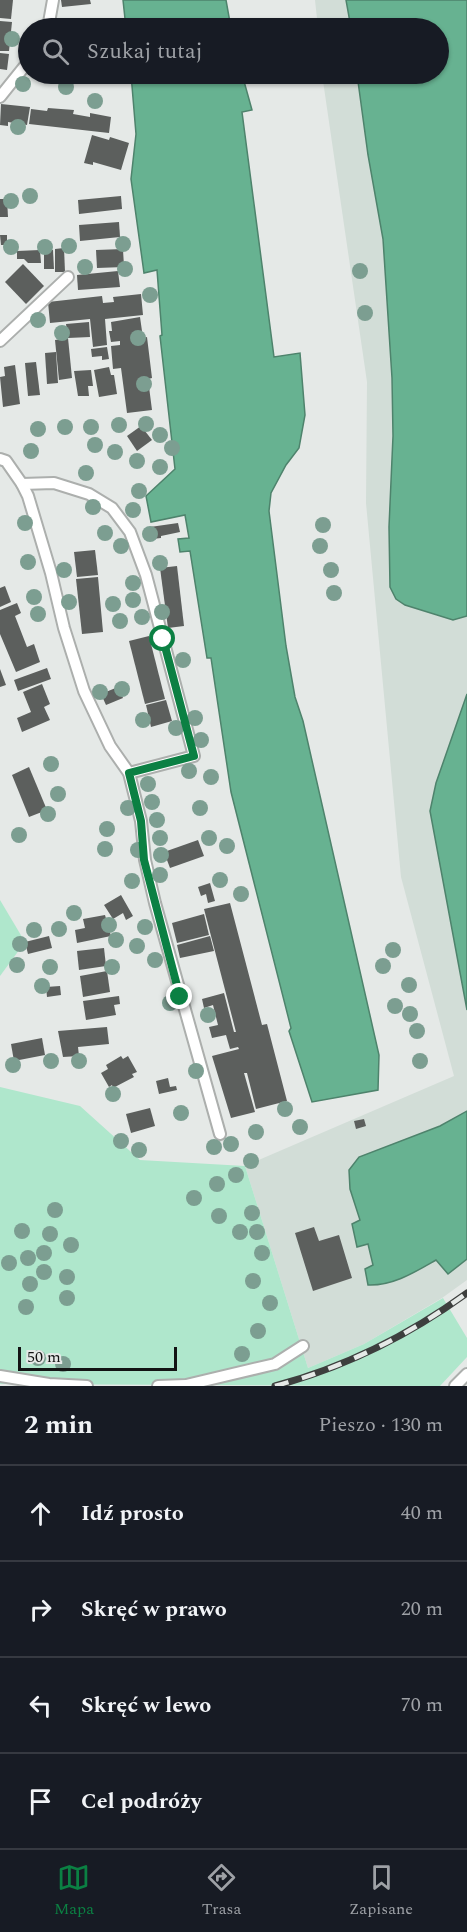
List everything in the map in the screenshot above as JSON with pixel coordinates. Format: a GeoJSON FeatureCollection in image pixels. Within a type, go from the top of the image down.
{"type":"FeatureCollection","features":[{"type":"Feature","properties":{"kind":"lane"},"geometry":{"type":"LineString","coordinates":[[50,18],[53,0]]}},
{"type":"Feature","properties":{"kind":"lane"},"geometry":{"type":"LineString","coordinates":[[0,97],[18,74]]}},
{"type":"Feature","properties":{"kind":"lane"},"geometry":{"type":"LineString","coordinates":[[0,341],[68,277]]}},
{"type":"Feature","properties":{"kind":"lane"},"geometry":{"type":"LineString","coordinates":[[0,459],[6,461],[28,496],[51,573],[64,628],[84,691],[110,746],[129,773],[141,821],[144,860],[220,1134]]}},
{"type":"Feature","properties":{"kind":"lane"},"geometry":{"type":"LineString","coordinates":[[22,484],[54,483],[89,494],[112,508],[130,532],[146,574],[194,756],[129,773]]}},
{"type":"Feature","properties":{"kind":"lane"},"geometry":{"type":"LineString","coordinates":[[158,1386],[186,1385],[275,1364],[303,1346]]}},
{"type":"Feature","properties":{"kind":"lane"},"geometry":{"type":"LineString","coordinates":[[455,1386],[467,1374]]}},
{"type":"Feature","properties":{"kind":"lane"},"geometry":{"type":"LineString","coordinates":[[0,1376],[49,1384],[87,1386]]}},
{"type":"Feature","properties":{"kind":"shaded area"},"geometry":{"type":"Polygon","coordinates":[[[123,0],[226,0],[229,18],[125,18],[123,0]]]}},
{"type":"Feature","properties":{"kind":"shaded area"},"geometry":{"type":"Polygon","coordinates":[[[315,0],[467,0],[467,1280],[442,1298],[364,1344],[308,1368],[245,1166],[454,1076],[401,877],[366,503],[367,382],[323,84],[449,84],[449,18],[317,18],[315,0]]]}},
{"type":"Feature","properties":{"kind":"shaded area"},"geometry":{"type":"Polygon","coordinates":[[[346,0],[467,0],[467,616],[453,620],[405,605],[396,599],[390,587],[392,378],[383,239],[358,84],[449,84],[449,18],[349,18],[346,0]]]}},
{"type":"Feature","properties":{"kind":"shaded area"},"geometry":{"type":"Polygon","coordinates":[[[132,84],[245,84],[252,110],[242,112],[274,357],[300,353],[305,415],[299,448],[286,465],[271,493],[269,511],[286,646],[295,697],[303,721],[379,1055],[378,1090],[312,1102],[289,1031],[291,1028],[231,792],[211,658],[207,658],[190,551],[180,552],[178,539],[189,538],[185,515],[151,522],[146,496],[175,469],[160,336],[162,335],[157,270],[144,273],[131,179],[136,134],[132,84]]]}},
{"type":"Feature","properties":{"kind":"shaded area"},"geometry":{"type":"Polygon","coordinates":[[[467,694],[467,1010],[430,811],[436,783],[467,694]]]}},
{"type":"Feature","properties":{"kind":"shaded area"},"geometry":{"type":"Polygon","coordinates":[[[0,900],[25,942],[0,976],[0,900]]]}},
{"type":"Feature","properties":{"kind":"shaded area"},"geometry":{"type":"Polygon","coordinates":[[[0,1087],[80,1106],[140,1160],[245,1166],[308,1368],[364,1344],[443,1298],[467,1338],[467,1357],[440,1386],[0,1384],[0,1087]]]}},
{"type":"Feature","properties":{"kind":"shaded area"},"geometry":{"type":"Polygon","coordinates":[[[467,1111],[467,1259],[448,1274],[436,1260],[395,1281],[368,1285],[365,1269],[373,1265],[368,1244],[357,1247],[352,1224],[360,1220],[350,1189],[349,1170],[359,1157],[440,1126],[467,1111]]]}},
{"type":"Feature","properties":{"kind":"building"},"geometry":{"type":"Polygon","coordinates":[[[0,0],[13,0],[11,19],[0,18],[0,0]]]}},
{"type":"Feature","properties":{"kind":"building"},"geometry":{"type":"Polygon","coordinates":[[[61,0],[90,0],[91,4],[62,7],[61,0]]]}},
{"type":"Feature","properties":{"kind":"building"},"geometry":{"type":"Polygon","coordinates":[[[0,21],[12,22],[9,51],[0,51],[0,21]]]}},
{"type":"Feature","properties":{"kind":"building"},"geometry":{"type":"Polygon","coordinates":[[[0,53],[9,54],[7,70],[0,69],[0,53]]]}},
{"type":"Feature","properties":{"kind":"building"},"geometry":{"type":"Polygon","coordinates":[[[1,104],[30,107],[27,125],[8,122],[8,126],[0,125],[1,104]]]}},
{"type":"Feature","properties":{"kind":"building"},"geometry":{"type":"Polygon","coordinates":[[[48,108],[74,110],[73,114],[90,117],[90,113],[111,117],[109,133],[29,124],[31,109],[47,111],[48,108]]]}},
{"type":"Feature","properties":{"kind":"building"},"geometry":{"type":"Polygon","coordinates":[[[92,135],[109,140],[110,137],[129,143],[121,170],[93,162],[93,165],[84,163],[92,135]]]}},
{"type":"Feature","properties":{"kind":"building"},"geometry":{"type":"Polygon","coordinates":[[[121,196],[122,209],[79,214],[78,200],[121,196]]]}},
{"type":"Feature","properties":{"kind":"building"},"geometry":{"type":"Polygon","coordinates":[[[0,199],[7,199],[8,217],[0,217],[0,199]]]}},
{"type":"Feature","properties":{"kind":"building"},"geometry":{"type":"Polygon","coordinates":[[[119,222],[120,237],[80,241],[79,225],[119,222]]]}},
{"type":"Feature","properties":{"kind":"building"},"geometry":{"type":"Polygon","coordinates":[[[0,235],[7,235],[7,245],[1,245],[0,235]]]}},
{"type":"Feature","properties":{"kind":"building"},"geometry":{"type":"Polygon","coordinates":[[[64,248],[65,272],[55,272],[55,249],[64,248]]]}},
{"type":"Feature","properties":{"kind":"building"},"geometry":{"type":"Polygon","coordinates":[[[123,249],[124,267],[97,268],[96,250],[123,249]]]}},
{"type":"Feature","properties":{"kind":"building"},"geometry":{"type":"Polygon","coordinates":[[[40,250],[41,263],[28,263],[24,259],[17,259],[17,251],[40,250]]]}},
{"type":"Feature","properties":{"kind":"building"},"geometry":{"type":"Polygon","coordinates":[[[44,250],[53,250],[54,269],[44,269],[44,250]]]}},
{"type":"Feature","properties":{"kind":"building"},"geometry":{"type":"Polygon","coordinates":[[[23,264],[44,286],[26,304],[5,282],[23,264]]]}},
{"type":"Feature","properties":{"kind":"building"},"geometry":{"type":"Polygon","coordinates":[[[118,271],[120,287],[78,290],[77,275],[118,271]]]}},
{"type":"Feature","properties":{"kind":"building"},"geometry":{"type":"Polygon","coordinates":[[[141,294],[143,315],[105,319],[107,345],[93,347],[90,319],[50,323],[48,302],[102,296],[103,303],[114,302],[113,297],[141,294]]]}},
{"type":"Feature","properties":{"kind":"building"},"geometry":{"type":"Polygon","coordinates":[[[140,317],[143,338],[147,337],[152,378],[148,379],[152,410],[127,413],[121,368],[113,369],[111,346],[120,345],[120,341],[111,342],[109,331],[112,331],[111,322],[140,317]]]}},
{"type":"Feature","properties":{"kind":"building"},"geometry":{"type":"Polygon","coordinates":[[[89,322],[90,337],[68,338],[66,324],[89,322]]]}},
{"type":"Feature","properties":{"kind":"building"},"geometry":{"type":"Polygon","coordinates":[[[68,338],[72,378],[59,380],[55,340],[68,338]]]}},
{"type":"Feature","properties":{"kind":"building"},"geometry":{"type":"Polygon","coordinates":[[[107,347],[109,359],[102,360],[102,356],[92,357],[91,349],[107,347]]]}},
{"type":"Feature","properties":{"kind":"building"},"geometry":{"type":"Polygon","coordinates":[[[56,352],[58,383],[47,384],[45,353],[56,352]]]}},
{"type":"Feature","properties":{"kind":"building"},"geometry":{"type":"Polygon","coordinates":[[[36,362],[40,395],[28,396],[25,363],[36,362]]]}},
{"type":"Feature","properties":{"kind":"building"},"geometry":{"type":"Polygon","coordinates":[[[15,365],[20,404],[3,407],[0,377],[5,376],[4,367],[15,365]]]}},
{"type":"Feature","properties":{"kind":"building"},"geometry":{"type":"Polygon","coordinates":[[[109,367],[111,375],[114,375],[117,394],[99,397],[94,370],[109,367]]]}},
{"type":"Feature","properties":{"kind":"building"},"geometry":{"type":"Polygon","coordinates":[[[91,370],[93,386],[88,386],[89,396],[78,396],[74,371],[91,370]]]}},
{"type":"Feature","properties":{"kind":"building"},"geometry":{"type":"Polygon","coordinates":[[[141,426],[152,440],[137,451],[127,436],[141,426]]]}},
{"type":"Feature","properties":{"kind":"building"},"geometry":{"type":"Polygon","coordinates":[[[178,523],[180,532],[152,539],[150,527],[178,523]]]}},
{"type":"Feature","properties":{"kind":"building"},"geometry":{"type":"Polygon","coordinates":[[[95,550],[98,575],[77,577],[74,552],[95,550]]]}},
{"type":"Feature","properties":{"kind":"building"},"geometry":{"type":"Polygon","coordinates":[[[177,566],[184,626],[168,628],[160,568],[177,566]]]}},
{"type":"Feature","properties":{"kind":"building"},"geometry":{"type":"Polygon","coordinates":[[[98,577],[103,632],[82,634],[76,579],[98,577]]]}},
{"type":"Feature","properties":{"kind":"building"},"geometry":{"type":"Polygon","coordinates":[[[5,586],[11,602],[0,607],[0,588],[5,586]]]}},
{"type":"Feature","properties":{"kind":"building"},"geometry":{"type":"Polygon","coordinates":[[[17,603],[21,613],[15,616],[27,647],[34,644],[40,662],[16,672],[0,634],[0,610],[17,603]]]}},
{"type":"Feature","properties":{"kind":"building"},"geometry":{"type":"Polygon","coordinates":[[[149,636],[165,699],[145,704],[129,641],[149,636]]]}},
{"type":"Feature","properties":{"kind":"building"},"geometry":{"type":"Polygon","coordinates":[[[47,668],[51,679],[18,691],[14,680],[47,668]]]}},
{"type":"Feature","properties":{"kind":"building"},"geometry":{"type":"Polygon","coordinates":[[[0,669],[6,685],[0,687],[0,669]]]}},
{"type":"Feature","properties":{"kind":"building"},"geometry":{"type":"Polygon","coordinates":[[[42,684],[50,704],[44,707],[50,720],[22,732],[17,718],[31,712],[23,692],[42,684]]]}},
{"type":"Feature","properties":{"kind":"building"},"geometry":{"type":"Polygon","coordinates":[[[118,687],[123,698],[106,705],[101,694],[118,687]]]}},
{"type":"Feature","properties":{"kind":"building"},"geometry":{"type":"Polygon","coordinates":[[[166,700],[172,721],[151,727],[146,705],[166,700]]]}},
{"type":"Feature","properties":{"kind":"building"},"geometry":{"type":"Polygon","coordinates":[[[29,767],[47,810],[29,817],[12,775],[29,767]]]}},
{"type":"Feature","properties":{"kind":"building"},"geometry":{"type":"Polygon","coordinates":[[[198,840],[204,856],[170,868],[164,852],[198,840]]]}},
{"type":"Feature","properties":{"kind":"building"},"geometry":{"type":"Polygon","coordinates":[[[210,883],[215,901],[208,903],[206,894],[201,896],[198,887],[210,883]]]}},
{"type":"Feature","properties":{"kind":"building"},"geometry":{"type":"Polygon","coordinates":[[[121,895],[133,916],[126,920],[123,913],[113,919],[104,905],[121,895]]]}},
{"type":"Feature","properties":{"kind":"building"},"geometry":{"type":"Polygon","coordinates":[[[230,903],[262,1025],[267,1024],[287,1101],[256,1109],[247,1073],[244,1073],[255,1112],[231,1118],[212,1056],[239,1049],[238,1047],[230,1049],[226,1035],[212,1038],[209,1027],[218,1025],[213,1005],[204,1008],[202,999],[224,993],[234,1032],[236,1032],[204,909],[230,903]]]}},
{"type":"Feature","properties":{"kind":"building"},"geometry":{"type":"Polygon","coordinates":[[[204,914],[209,935],[177,943],[172,923],[204,914]]]}},
{"type":"Feature","properties":{"kind":"building"},"geometry":{"type":"Polygon","coordinates":[[[105,915],[111,936],[77,943],[75,930],[85,928],[83,919],[105,915]]]}},
{"type":"Feature","properties":{"kind":"building"},"geometry":{"type":"Polygon","coordinates":[[[49,936],[52,948],[28,954],[25,942],[49,936]]]}},
{"type":"Feature","properties":{"kind":"building"},"geometry":{"type":"Polygon","coordinates":[[[210,936],[214,951],[180,958],[177,945],[210,936]]]}},
{"type":"Feature","properties":{"kind":"building"},"geometry":{"type":"Polygon","coordinates":[[[104,948],[106,966],[79,970],[77,951],[104,948]]]}},
{"type":"Feature","properties":{"kind":"building"},"geometry":{"type":"Polygon","coordinates":[[[107,971],[110,992],[83,997],[80,976],[107,971]]]}},
{"type":"Feature","properties":{"kind":"building"},"geometry":{"type":"Polygon","coordinates":[[[60,986],[61,995],[47,997],[46,987],[60,986]]]}},
{"type":"Feature","properties":{"kind":"building"},"geometry":{"type":"Polygon","coordinates":[[[119,996],[120,1004],[114,1005],[116,1015],[86,1020],[83,1001],[119,996]]]}},
{"type":"Feature","properties":{"kind":"building"},"geometry":{"type":"Polygon","coordinates":[[[107,1027],[109,1044],[78,1047],[79,1056],[63,1057],[58,1031],[107,1027]]]}},
{"type":"Feature","properties":{"kind":"building"},"geometry":{"type":"Polygon","coordinates":[[[42,1038],[45,1055],[14,1061],[11,1044],[42,1038]]]}},
{"type":"Feature","properties":{"kind":"building"},"geometry":{"type":"Polygon","coordinates":[[[121,1056],[123,1059],[128,1056],[137,1072],[132,1074],[134,1077],[113,1088],[112,1085],[109,1087],[101,1073],[108,1069],[106,1065],[121,1056]]]}},
{"type":"Feature","properties":{"kind":"building"},"geometry":{"type":"Polygon","coordinates":[[[168,1078],[170,1087],[176,1086],[177,1090],[159,1094],[156,1081],[168,1078]]]}},
{"type":"Feature","properties":{"kind":"building"},"geometry":{"type":"Polygon","coordinates":[[[150,1108],[155,1126],[131,1133],[126,1114],[150,1108]]]}},
{"type":"Feature","properties":{"kind":"building"},"geometry":{"type":"Polygon","coordinates":[[[364,1119],[366,1126],[356,1129],[354,1121],[364,1119]]]}},
{"type":"Feature","properties":{"kind":"building"},"geometry":{"type":"Polygon","coordinates":[[[314,1227],[319,1241],[339,1235],[352,1278],[313,1291],[295,1233],[314,1227]]]}},
{"type":"Feature","properties":{"kind":"railway"},"geometry":{"type":"LineString","coordinates":[[275,1386],[351,1360],[422,1323],[467,1293]]}},
{"type":"Feature","properties":{"kind":"route"},"geometry":{"type":"LineString","coordinates":[[163,639],[194,756],[129,773],[141,821],[144,860],[180,997]]}}]}
